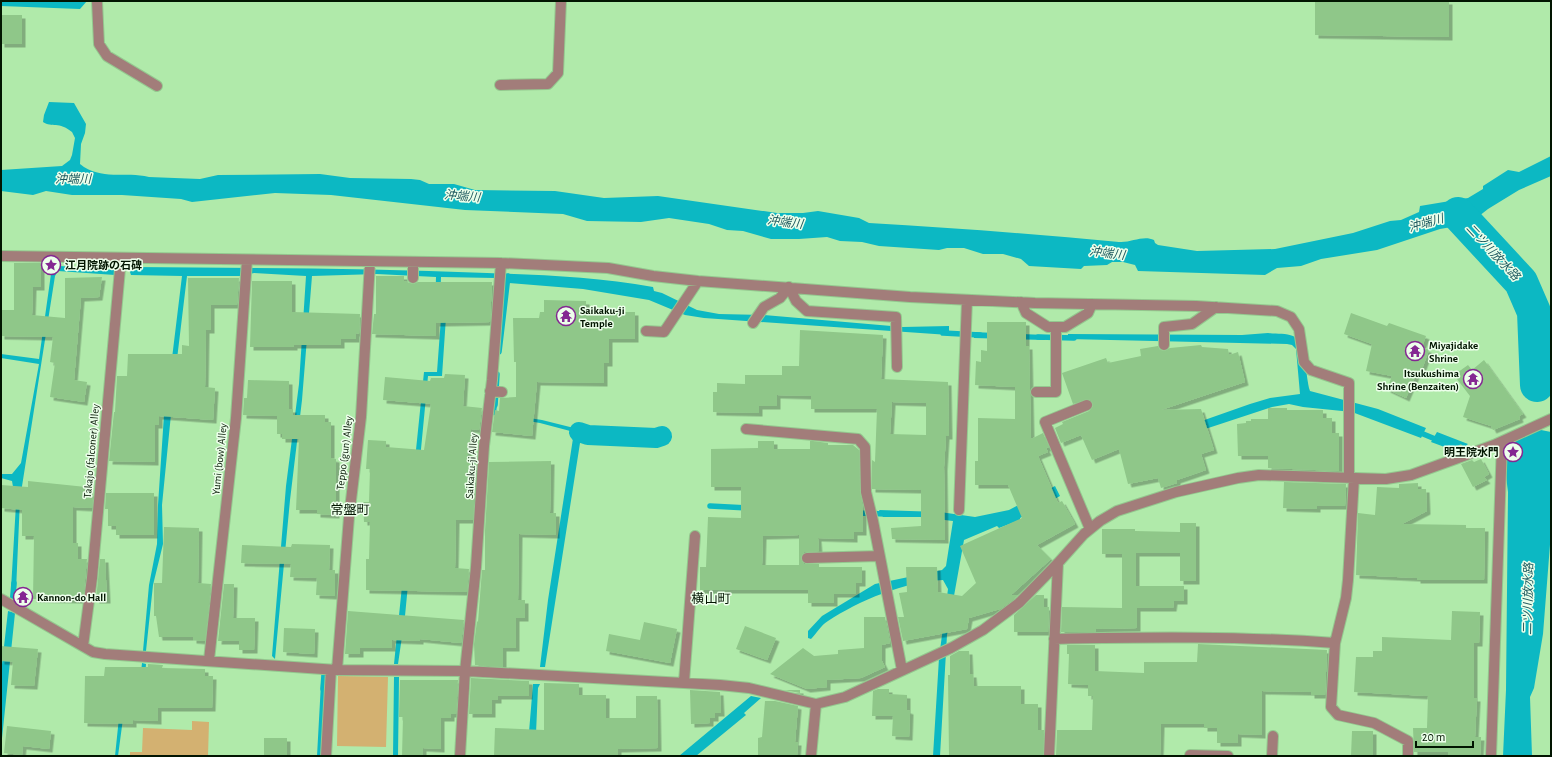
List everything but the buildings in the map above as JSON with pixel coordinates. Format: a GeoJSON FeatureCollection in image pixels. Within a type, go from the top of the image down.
{"type":"FeatureCollection","features":[{"type":"Feature","properties":{"kind":"street"},"geometry":{"type":"LineString","coordinates":[[97,1],[99,44],[107,56],[157,86]]}},
{"type":"Feature","properties":{"kind":"street"},"geometry":{"type":"LineString","coordinates":[[500,85],[548,84],[558,73],[561,1]]}},
{"type":"Feature","properties":{"kind":"street"},"geometry":{"type":"LineString","coordinates":[[1,256],[121,267],[247,268],[370,265],[413,270],[501,272],[608,268],[654,276],[698,281],[789,287],[835,292],[967,300],[1216,307],[1277,311],[1291,317],[1299,329],[1304,362],[1311,370],[1349,383],[1351,477],[1346,598],[1335,643],[1331,708],[1338,715],[1374,724],[1408,741],[1408,756]]}},
{"type":"Feature","properties":{"kind":"street","name":"Teppo (gun) Alley"},"geometry":{"type":"LineString","coordinates":[[326,756],[348,517],[361,417],[370,265]]}},
{"type":"Feature","properties":{"kind":"street","name":"Takajo (falconer) Alley"},"geometry":{"type":"LineString","coordinates":[[83,646],[92,578],[121,267]]}},
{"type":"Feature","properties":{"kind":"street","name":"Yumi (bow) Alley"},"geometry":{"type":"LineString","coordinates":[[209,660],[236,418],[247,268]]}},
{"type":"Feature","properties":{"kind":"street","name":"Saikaku-ji Alley"},"geometry":{"type":"LineString","coordinates":[[460,756],[465,671],[476,567],[484,446],[495,391],[501,272]]}},
{"type":"Feature","properties":{"kind":"street"},"geometry":{"type":"LineString","coordinates":[[646,331],[664,332],[698,281]]}},
{"type":"Feature","properties":{"kind":"street"},"geometry":{"type":"LineString","coordinates":[[754,323],[760,311],[780,298],[789,287]]}},
{"type":"Feature","properties":{"kind":"street"},"geometry":{"type":"LineString","coordinates":[[789,287],[796,301],[807,311],[896,317],[898,367]]}},
{"type":"Feature","properties":{"kind":"street"},"geometry":{"type":"LineString","coordinates":[[960,510],[967,300]]}},
{"type":"Feature","properties":{"kind":"street"},"geometry":{"type":"LineString","coordinates":[[1021,302],[1026,313],[1048,327],[1056,329],[1065,327],[1088,312],[1092,304]]}},
{"type":"Feature","properties":{"kind":"street"},"geometry":{"type":"LineString","coordinates":[[1164,344],[1164,327],[1192,324],[1216,307]]}},
{"type":"Feature","properties":{"kind":"street"},"geometry":{"type":"LineString","coordinates":[[1036,392],[1056,392],[1056,329]]}},
{"type":"Feature","properties":{"kind":"street"},"geometry":{"type":"LineString","coordinates":[[1087,405],[1045,422],[1090,529]]}},
{"type":"Feature","properties":{"kind":"street"},"geometry":{"type":"LineString","coordinates":[[3,599],[93,652],[104,654],[209,660],[334,670],[465,671],[684,682],[749,688],[816,704],[845,697],[950,648],[983,630],[1019,603],[1090,529],[1117,511],[1134,504],[1238,478],[1259,475],[1386,479],[1411,475],[1502,442],[1551,419]]}},
{"type":"Feature","properties":{"kind":"street"},"geometry":{"type":"LineString","coordinates":[[746,429],[858,439],[864,447],[868,507],[873,520],[883,579],[902,670]]}},
{"type":"Feature","properties":{"kind":"street"},"geometry":{"type":"LineString","coordinates":[[1491,756],[1502,442]]}},
{"type":"Feature","properties":{"kind":"street"},"geometry":{"type":"LineString","coordinates":[[684,682],[695,536]]}},
{"type":"Feature","properties":{"kind":"street"},"geometry":{"type":"LineString","coordinates":[[807,558],[879,556]]}},
{"type":"Feature","properties":{"kind":"street"},"geometry":{"type":"LineString","coordinates":[[1049,756],[1058,564]]}},
{"type":"Feature","properties":{"kind":"street"},"geometry":{"type":"LineString","coordinates":[[1054,639],[1204,637],[1266,638],[1335,643]]}},
{"type":"Feature","properties":{"kind":"street"},"geometry":{"type":"LineString","coordinates":[[811,756],[816,704]]}},
{"type":"Feature","properties":{"kind":"street"},"geometry":{"type":"LineString","coordinates":[[1272,756],[1273,736]]}},
{"type":"Feature","properties":{"kind":"street"},"geometry":{"type":"LineString","coordinates":[[1190,755],[1228,756]]}},
{"type":"Feature","properties":{"kind":"shaded area"},"geometry":{"type":"Polygon","coordinates":[[[338,676],[388,677],[386,747],[337,746],[338,676]]]}},
{"type":"Feature","properties":{"kind":"shaded area"},"geometry":{"type":"Polygon","coordinates":[[[192,721],[209,722],[208,756],[130,756],[130,752],[142,752],[143,728],[192,730],[192,721]]]}},
{"type":"Feature","properties":{"kind":"water"},"geometry":{"type":"Polygon","coordinates":[[[1,1],[87,1],[80,9],[1,6],[1,1]]]}},
{"type":"Feature","properties":{"kind":"water","name":"沖端川"},"geometry":{"type":"Polygon","coordinates":[[[49,102],[74,103],[86,124],[85,133],[81,144],[80,164],[88,169],[105,174],[200,179],[218,175],[320,174],[350,178],[411,179],[420,180],[429,184],[454,184],[475,190],[555,191],[604,198],[658,196],[777,213],[803,213],[818,211],[859,218],[869,223],[994,231],[1119,242],[1146,238],[1154,240],[1158,245],[1197,251],[1275,249],[1353,233],[1390,221],[1401,220],[1419,212],[1420,206],[1468,198],[1483,189],[1483,186],[1508,170],[1519,172],[1551,156],[1551,176],[1519,190],[1488,209],[1474,220],[1463,225],[1440,229],[1377,250],[1321,259],[1301,266],[1277,268],[1265,275],[1138,271],[1135,265],[1123,262],[1112,262],[1107,265],[1084,266],[1081,269],[1029,266],[1021,259],[1003,254],[983,254],[964,248],[947,248],[939,250],[879,246],[862,242],[840,241],[827,237],[771,239],[743,231],[727,230],[709,224],[669,218],[641,222],[587,221],[563,214],[465,210],[331,195],[275,193],[192,202],[181,199],[122,195],[72,195],[46,191],[33,195],[1,191],[1,170],[62,166],[70,160],[75,138],[72,132],[63,127],[46,124],[43,122],[49,102]]]}},
{"type":"Feature","properties":{"kind":"water"},"geometry":{"type":"Polygon","coordinates":[[[60,266],[115,270],[115,275],[58,271],[55,276],[20,499],[16,591],[11,589],[16,504],[12,481],[1,478],[1,474],[12,474],[21,463],[39,364],[1,358],[1,354],[39,359],[51,274],[54,267],[60,266]]]}},
{"type":"Feature","properties":{"kind":"water"},"geometry":{"type":"Polygon","coordinates":[[[132,267],[398,270],[570,277],[653,287],[654,291],[662,293],[697,310],[719,314],[764,315],[903,327],[949,326],[949,335],[704,318],[685,315],[649,300],[583,289],[509,283],[495,278],[441,277],[440,304],[446,317],[442,376],[428,376],[405,616],[398,664],[394,664],[424,372],[437,372],[441,318],[435,309],[436,277],[377,274],[312,276],[302,400],[290,500],[275,659],[272,656],[286,486],[299,384],[306,276],[254,273],[241,276],[187,276],[174,384],[162,505],[163,544],[153,585],[146,651],[143,651],[149,585],[157,544],[165,400],[169,383],[182,276],[131,275],[129,269],[132,267]]]}},
{"type":"Feature","properties":{"kind":"water"},"geometry":{"type":"Polygon","coordinates":[[[973,332],[1045,335],[1045,340],[974,338],[973,332]]]}},
{"type":"Feature","properties":{"kind":"water"},"geometry":{"type":"Polygon","coordinates":[[[1268,333],[1290,335],[1298,339],[1305,360],[1310,391],[1378,409],[1426,428],[1421,438],[1352,412],[1303,407],[1289,404],[1272,407],[1184,436],[1142,442],[1250,404],[1270,398],[1300,394],[1296,349],[1292,345],[1287,344],[1068,339],[1068,334],[1242,335],[1268,333]]]}},
{"type":"Feature","properties":{"kind":"water"},"geometry":{"type":"Polygon","coordinates":[[[495,398],[498,398],[496,413],[542,420],[574,428],[583,428],[586,437],[580,443],[545,667],[540,667],[548,600],[574,432],[540,423],[493,415],[495,398]]]}},
{"type":"Feature","properties":{"kind":"water","name":"二ツ川放水路"},"geometry":{"type":"Polygon","coordinates":[[[1541,430],[1551,432],[1551,532],[1543,634],[1534,688],[1530,697],[1532,756],[1503,756],[1506,690],[1508,492],[1506,460],[1512,443],[1519,437],[1541,430]]]}},
{"type":"Feature","properties":{"kind":"water"},"geometry":{"type":"Polygon","coordinates":[[[1437,432],[1468,444],[1458,452],[1431,442],[1437,432]]]}},
{"type":"Feature","properties":{"kind":"water"},"geometry":{"type":"Polygon","coordinates":[[[1055,486],[1060,496],[1020,518],[1020,520],[999,528],[997,526],[964,540],[947,635],[940,756],[933,756],[939,658],[948,589],[943,580],[914,584],[883,593],[853,606],[828,621],[811,639],[808,638],[808,631],[822,616],[875,584],[942,570],[946,566],[953,521],[920,517],[883,517],[879,510],[940,512],[975,517],[1009,510],[1055,486]]]}},
{"type":"Feature","properties":{"kind":"water"},"geometry":{"type":"Polygon","coordinates":[[[8,611],[15,613],[1,748],[1,673],[8,611]]]}},
{"type":"Feature","properties":{"kind":"water"},"geometry":{"type":"Polygon","coordinates":[[[142,663],[146,664],[144,692],[124,711],[118,756],[115,756],[120,708],[139,692],[142,663]]]}},
{"type":"Feature","properties":{"kind":"water"},"geometry":{"type":"Polygon","coordinates":[[[394,677],[399,677],[398,756],[393,756],[394,677]]]}},
{"type":"Feature","properties":{"kind":"water"},"geometry":{"type":"Polygon","coordinates":[[[321,683],[325,683],[321,756],[317,756],[321,683]]]}},
{"type":"Feature","properties":{"kind":"water"},"geometry":{"type":"Polygon","coordinates":[[[533,684],[540,684],[538,688],[535,756],[527,756],[533,684]]]}},
{"type":"Feature","properties":{"kind":"water"},"geometry":{"type":"Polygon","coordinates":[[[751,696],[761,698],[744,713],[746,715],[696,756],[679,756],[751,696]]]}},
{"type":"Feature","properties":{"kind":"waterway","name":"二ツ川放水路"},"geometry":{"type":"LineString","coordinates":[[1458,214],[1521,282],[1534,312],[1537,385]]}},
{"type":"Feature","properties":{"kind":"waterway"},"geometry":{"type":"LineString","coordinates":[[499,352],[508,276]]}},
{"type":"Feature","properties":{"kind":"waterway"},"geometry":{"type":"LineString","coordinates":[[943,333],[980,335]]}},
{"type":"Feature","properties":{"kind":"waterway"},"geometry":{"type":"LineString","coordinates":[[1038,337],[1074,338]]}},
{"type":"Feature","properties":{"kind":"waterway"},"geometry":{"type":"LineString","coordinates":[[495,405],[497,374]]}},
{"type":"Feature","properties":{"kind":"waterway"},"geometry":{"type":"LineString","coordinates":[[1416,431],[1440,441]]}},
{"type":"Feature","properties":{"kind":"waterway"},"geometry":{"type":"LineString","coordinates":[[579,432],[588,435],[656,438],[662,436]]}},
{"type":"Feature","properties":{"kind":"waterway"},"geometry":{"type":"LineString","coordinates":[[710,506],[748,508]]}},
{"type":"Feature","properties":{"kind":"waterway"},"geometry":{"type":"LineString","coordinates":[[856,513],[887,514]]}},
{"type":"Feature","properties":{"kind":"waterway"},"geometry":{"type":"LineString","coordinates":[[12,606],[14,583]]}},
{"type":"Feature","properties":{"kind":"waterway"},"geometry":{"type":"LineString","coordinates":[[323,689],[324,675]]}},
{"type":"Feature","properties":{"kind":"place","name":"江月院跡の石碑"},"geometry":{"type":"Point","coordinates":[51,265]}},
{"type":"Feature","properties":{"kind":"place","name":"Saikaku-ji Temple"},"geometry":{"type":"Point","coordinates":[566,316]}},
{"type":"Feature","properties":{"kind":"place","name":"Miyajidake Shrine"},"geometry":{"type":"Point","coordinates":[1415,351]}},
{"type":"Feature","properties":{"kind":"place","name":"Itsukushima Shrine (Benzaiten)"},"geometry":{"type":"Point","coordinates":[1473,379]}},
{"type":"Feature","properties":{"kind":"place","name":"明王院水門"},"geometry":{"type":"Point","coordinates":[1513,452]}},
{"type":"Feature","properties":{"kind":"place","name":"Kannon-do Hall"},"geometry":{"type":"Point","coordinates":[23,597]}},
{"type":"Feature","properties":{"kind":"district","name":"常盤町"},"geometry":{"type":"Point","coordinates":[350,509]}},
{"type":"Feature","properties":{"kind":"district","name":"横山町"},"geometry":{"type":"Point","coordinates":[711,598]}}]}
